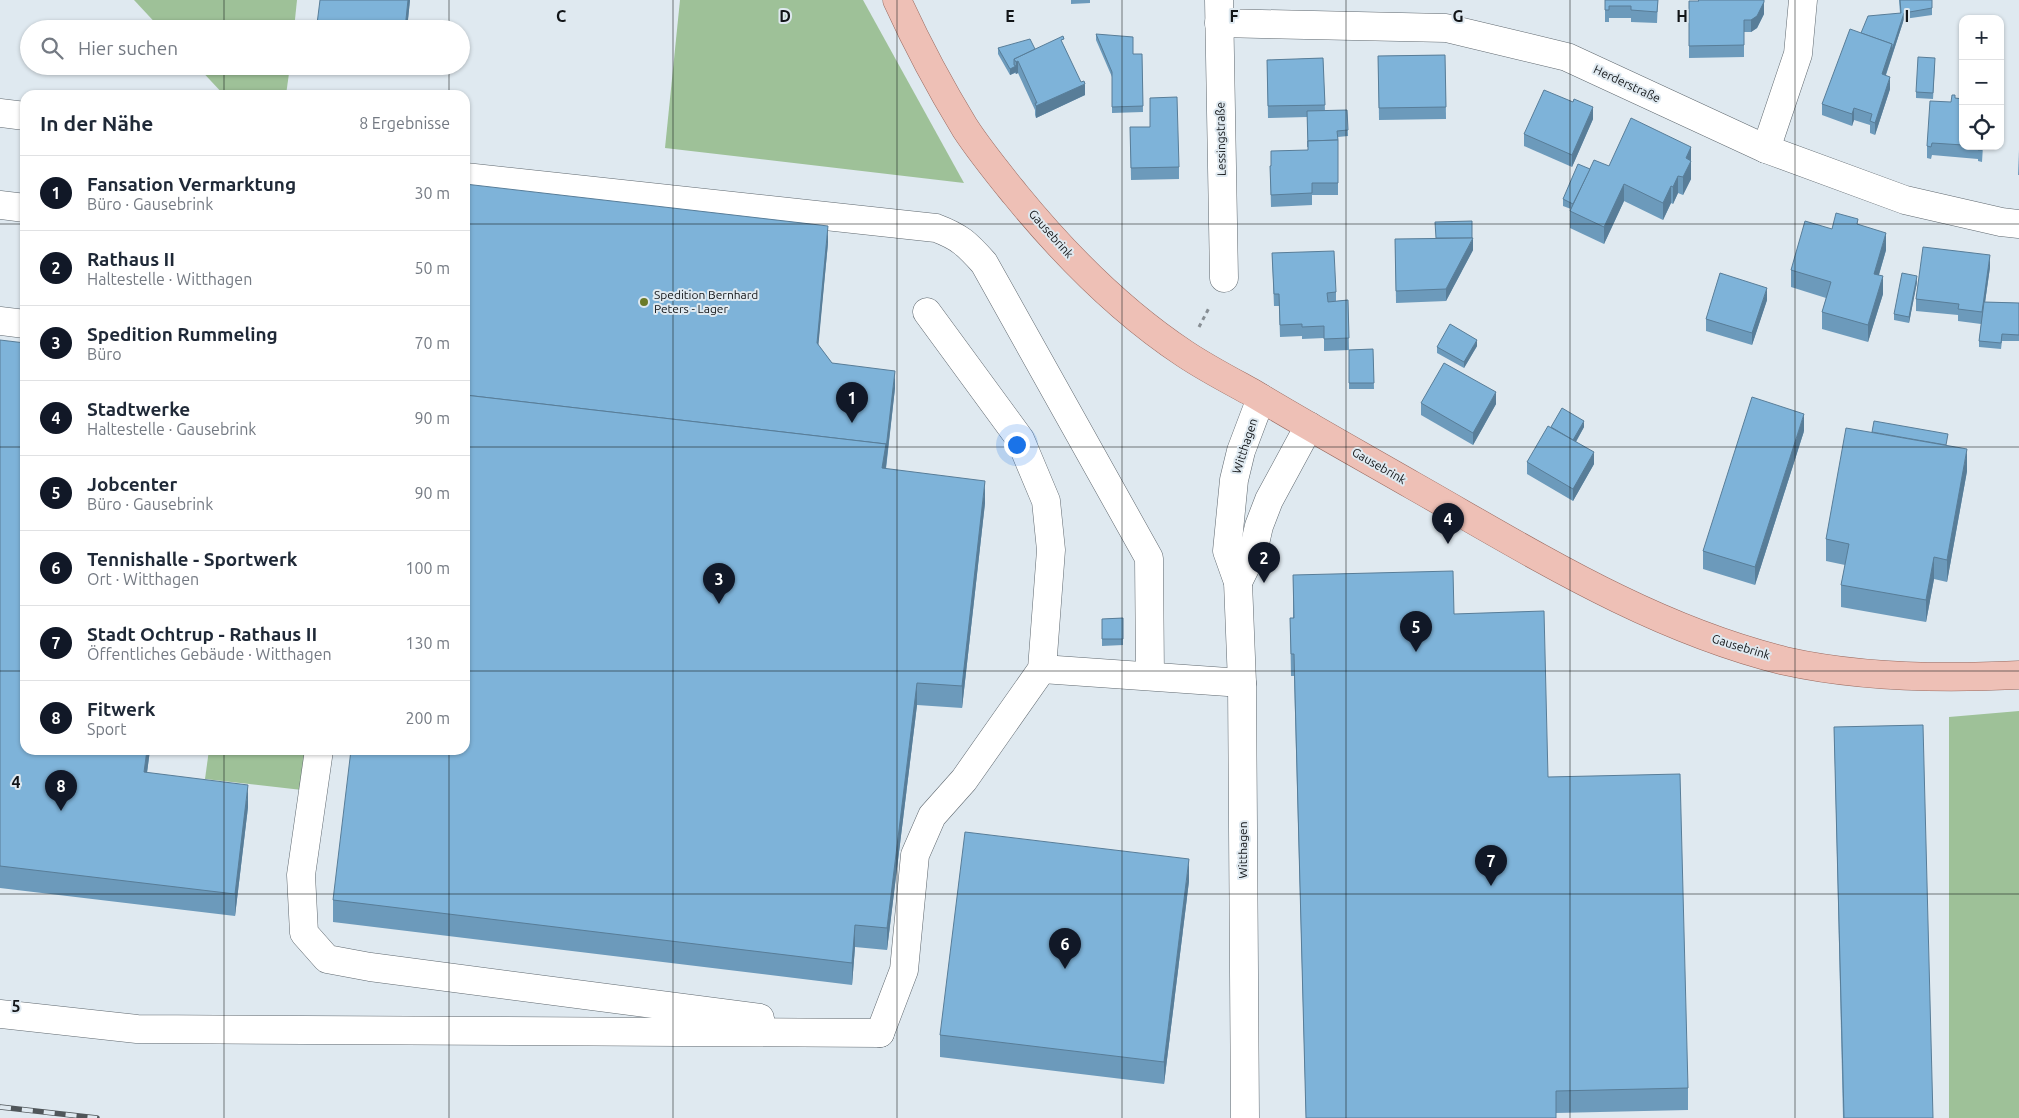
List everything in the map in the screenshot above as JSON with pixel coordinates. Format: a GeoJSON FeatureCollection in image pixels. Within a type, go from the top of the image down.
{"type":"FeatureCollection","features":[{"type":"Feature","properties":{"kind":"main road","name":"Gausebrink"},"geometry":{"type":"LineString","coordinates":[[897,0],[939,83],[967,131],[1035,218],[1072,259],[1132,314],[1186,354],[1309,426],[1625,603],[1663,620],[1714,639],[1787,661],[1843,670],[1921,676],[2019,675]]}},
{"type":"Feature","properties":{"kind":"street"},"geometry":{"type":"LineString","coordinates":[[1766,149],[1798,54],[1803,0]]}},
{"type":"Feature","properties":{"kind":"street","name":"Herderstraße"},"geometry":{"type":"LineString","coordinates":[[1219,11],[1446,28],[1567,57],[1766,149],[1905,200],[2001,222],[2019,224]]}},
{"type":"Feature","properties":{"kind":"street","name":"Lessingstraße"},"geometry":{"type":"LineString","coordinates":[[1219,11],[1224,278]]}},
{"type":"Feature","properties":{"kind":"street"},"geometry":{"type":"LineString","coordinates":[[0,113],[20,115]]}},
{"type":"Feature","properties":{"kind":"street"},"geometry":{"type":"LineString","coordinates":[[470,178],[936,228],[956,235],[984,263],[1149,558],[1150,676]]}},
{"type":"Feature","properties":{"kind":"street"},"geometry":{"type":"LineString","coordinates":[[0,205],[20,207]]}},
{"type":"Feature","properties":{"kind":"street"},"geometry":{"type":"LineString","coordinates":[[880,1034],[904,970],[915,855],[932,816],[964,780],[1042,669],[1051,550],[1046,501],[1020,439],[927,312]]}},
{"type":"Feature","properties":{"kind":"street"},"geometry":{"type":"LineString","coordinates":[[0,321],[20,323]]}},
{"type":"Feature","properties":{"kind":"street","name":"Witthagen"},"geometry":{"type":"LineString","coordinates":[[1245,1118],[1242,683],[1238,582],[1227,551],[1234,480],[1241,451],[1261,398]]}},
{"type":"Feature","properties":{"kind":"street","name":"Witthagen"},"geometry":{"type":"LineString","coordinates":[[1238,582],[1253,552],[1259,526],[1269,500],[1309,426]]}},
{"type":"Feature","properties":{"kind":"street"},"geometry":{"type":"LineString","coordinates":[[1042,669],[1242,683]]}},
{"type":"Feature","properties":{"kind":"street"},"geometry":{"type":"LineString","coordinates":[[318,755],[301,875],[303,924],[304,933],[327,958],[370,967],[880,1034]]}},
{"type":"Feature","properties":{"kind":"street"},"geometry":{"type":"LineString","coordinates":[[0,1014],[137,1029],[880,1034]]}},
{"type":"Feature","properties":{"kind":"path"},"geometry":{"type":"LineString","coordinates":[[1186,354],[1224,278]]}},
{"type":"Feature","properties":{"kind":"green space"},"geometry":{"type":"Polygon","coordinates":[[[134,0],[297,0],[295,20],[153,20],[134,0]]]}},
{"type":"Feature","properties":{"kind":"green space"},"geometry":{"type":"Polygon","coordinates":[[[680,0],[863,0],[964,183],[665,148],[680,0]]]}},
{"type":"Feature","properties":{"kind":"green space"},"geometry":{"type":"Polygon","coordinates":[[[205,75],[289,75],[287,90],[219,90],[205,75]]]}},
{"type":"Feature","properties":{"kind":"green space"},"geometry":{"type":"Polygon","coordinates":[[[2019,711],[2019,1118],[1949,1118],[1949,717],[2019,711]]]}},
{"type":"Feature","properties":{"kind":"green space"},"geometry":{"type":"Polygon","coordinates":[[[208,755],[306,755],[302,790],[205,779],[208,755]]]}},
{"type":"Feature","properties":{"kind":"building"},"geometry":{"type":"Polygon","coordinates":[[[320,0],[408,0],[406,20],[318,20],[320,0]]]}},
{"type":"Feature","properties":{"kind":"building"},"geometry":{"type":"Polygon","coordinates":[[[1605,0],[1658,0],[1657,12],[1631,10],[1631,6],[1609,6],[1609,10],[1605,10],[1605,0]]]}},
{"type":"Feature","properties":{"kind":"building"},"geometry":{"type":"Polygon","coordinates":[[[1764,0],[1764,2],[1757,16],[1751,20],[1744,20],[1744,45],[1689,46],[1689,1],[1764,0]]]}},
{"type":"Feature","properties":{"kind":"building"},"geometry":{"type":"Polygon","coordinates":[[[1900,0],[1932,0],[1932,8],[1904,13],[1892,50],[1892,44],[1861,33],[1868,16],[1901,13],[1900,0]]]}},
{"type":"Feature","properties":{"kind":"building"},"geometry":{"type":"Polygon","coordinates":[[[1850,29],[1892,44],[1882,74],[1890,77],[1875,123],[1870,121],[1872,114],[1854,108],[1852,114],[1822,104],[1850,29]]]}},
{"type":"Feature","properties":{"kind":"building"},"geometry":{"type":"Polygon","coordinates":[[[1096,34],[1133,37],[1133,54],[1142,54],[1143,106],[1112,107],[1112,72],[1096,34]]]}},
{"type":"Feature","properties":{"kind":"building"},"geometry":{"type":"Polygon","coordinates":[[[1063,36],[1064,39],[1061,40],[1081,82],[1084,81],[1085,84],[1036,106],[1035,103],[1037,103],[1018,61],[1016,62],[1014,59],[1063,36]]]}},
{"type":"Feature","properties":{"kind":"building"},"geometry":{"type":"Polygon","coordinates":[[[1030,39],[1035,49],[1014,59],[1014,65],[1016,66],[1010,69],[998,48],[1030,39]]]}},
{"type":"Feature","properties":{"kind":"building"},"geometry":{"type":"Polygon","coordinates":[[[1445,55],[1446,107],[1379,108],[1378,56],[1445,55]]]}},
{"type":"Feature","properties":{"kind":"building"},"geometry":{"type":"Polygon","coordinates":[[[1918,57],[1935,58],[1933,93],[1916,92],[1918,57]]]}},
{"type":"Feature","properties":{"kind":"building"},"geometry":{"type":"Polygon","coordinates":[[[1323,58],[1325,105],[1268,106],[1267,60],[1323,58]]]}},
{"type":"Feature","properties":{"kind":"building"},"geometry":{"type":"Polygon","coordinates":[[[1544,90],[1573,102],[1574,99],[1593,107],[1572,155],[1524,134],[1544,90]]]}},
{"type":"Feature","properties":{"kind":"building"},"geometry":{"type":"Polygon","coordinates":[[[1952,95],[1959,98],[1959,145],[1932,143],[1931,147],[1927,146],[1930,101],[1951,102],[1952,95]]]}},
{"type":"Feature","properties":{"kind":"building"},"geometry":{"type":"Polygon","coordinates":[[[1177,97],[1179,167],[1131,168],[1130,127],[1150,127],[1150,98],[1177,97]]]}},
{"type":"Feature","properties":{"kind":"building"},"geometry":{"type":"Polygon","coordinates":[[[1347,110],[1348,130],[1337,131],[1338,140],[1308,141],[1308,147],[1307,111],[1347,110]]]}},
{"type":"Feature","properties":{"kind":"building"},"geometry":{"type":"Polygon","coordinates":[[[1631,118],[1691,147],[1686,158],[1691,161],[1683,177],[1678,176],[1673,187],[1671,186],[1663,203],[1624,184],[1604,227],[1570,211],[1594,160],[1609,166],[1631,118]]]}},
{"type":"Feature","properties":{"kind":"building"},"geometry":{"type":"Polygon","coordinates":[[[1338,140],[1338,183],[1312,183],[1312,193],[1271,195],[1271,151],[1308,150],[1308,141],[1338,140]]]}},
{"type":"Feature","properties":{"kind":"building"},"geometry":{"type":"Polygon","coordinates":[[[1578,164],[1590,169],[1573,204],[1563,199],[1578,164]]]}},
{"type":"Feature","properties":{"kind":"building","name":"Spedition Bernhard Peters - Lager"},"geometry":{"type":"Polygon","coordinates":[[[470,185],[828,226],[817,343],[832,363],[895,371],[886,449],[886,444],[470,396],[470,185]]]}},
{"type":"Feature","properties":{"kind":"building"},"geometry":{"type":"Polygon","coordinates":[[[1836,213],[1858,219],[1857,224],[1886,233],[1874,274],[1883,276],[1868,325],[1822,312],[1831,282],[1791,270],[1805,221],[1832,229],[1836,213]]]}},
{"type":"Feature","properties":{"kind":"building"},"geometry":{"type":"Polygon","coordinates":[[[1472,221],[1472,238],[1436,238],[1435,222],[1472,221]]]}},
{"type":"Feature","properties":{"kind":"building"},"geometry":{"type":"Polygon","coordinates":[[[1473,238],[1446,289],[1396,291],[1395,239],[1473,238]]]}},
{"type":"Feature","properties":{"kind":"building"},"geometry":{"type":"Polygon","coordinates":[[[1923,247],[1990,255],[1982,312],[1958,309],[1959,304],[1916,299],[1923,247]]]}},
{"type":"Feature","properties":{"kind":"building"},"geometry":{"type":"Polygon","coordinates":[[[1334,251],[1336,292],[1327,293],[1328,302],[1348,300],[1349,338],[1324,339],[1324,326],[1280,325],[1279,294],[1274,294],[1272,253],[1334,251]]]}},
{"type":"Feature","properties":{"kind":"building"},"geometry":{"type":"Polygon","coordinates":[[[1720,273],[1767,288],[1752,333],[1706,319],[1720,273]]]}},
{"type":"Feature","properties":{"kind":"building"},"geometry":{"type":"Polygon","coordinates":[[[1902,273],[1917,276],[1909,317],[1894,314],[1902,273]]]}},
{"type":"Feature","properties":{"kind":"building"},"geometry":{"type":"Polygon","coordinates":[[[1984,302],[2019,303],[2019,335],[2002,334],[2001,343],[1979,341],[1984,302]]]}},
{"type":"Feature","properties":{"kind":"building"},"geometry":{"type":"Polygon","coordinates":[[[1450,324],[1477,340],[1464,362],[1437,347],[1450,324]]]}},
{"type":"Feature","properties":{"kind":"building"},"geometry":{"type":"Polygon","coordinates":[[[0,340],[20,342],[20,755],[146,755],[144,772],[248,785],[235,894],[0,866],[0,340]]]}},
{"type":"Feature","properties":{"kind":"building"},"geometry":{"type":"Polygon","coordinates":[[[1373,349],[1374,383],[1349,383],[1349,350],[1373,349]]]}},
{"type":"Feature","properties":{"kind":"building"},"geometry":{"type":"Polygon","coordinates":[[[1444,363],[1496,392],[1473,433],[1421,403],[1444,363]]]}},
{"type":"Feature","properties":{"kind":"building"},"geometry":{"type":"Polygon","coordinates":[[[470,396],[886,444],[882,468],[985,481],[962,686],[917,683],[887,928],[855,925],[852,963],[333,900],[350,755],[470,755],[470,396]]]}},
{"type":"Feature","properties":{"kind":"building"},"geometry":{"type":"Polygon","coordinates":[[[1752,397],[1804,414],[1755,567],[1703,551],[1752,397]]]}},
{"type":"Feature","properties":{"kind":"building"},"geometry":{"type":"Polygon","coordinates":[[[1562,408],[1584,421],[1573,440],[1551,427],[1562,408]]]}},
{"type":"Feature","properties":{"kind":"building"},"geometry":{"type":"Polygon","coordinates":[[[1874,421],[1948,434],[1946,445],[1872,432],[1874,421]]]}},
{"type":"Feature","properties":{"kind":"building"},"geometry":{"type":"Polygon","coordinates":[[[1548,426],[1594,452],[1573,489],[1527,462],[1548,426]]]}},
{"type":"Feature","properties":{"kind":"building"},"geometry":{"type":"Polygon","coordinates":[[[1846,428],[1967,449],[1947,560],[1934,557],[1926,600],[1841,585],[1849,544],[1826,539],[1846,428]]]}},
{"type":"Feature","properties":{"kind":"building"},"geometry":{"type":"Polygon","coordinates":[[[1453,571],[1454,614],[1544,611],[1548,777],[1680,774],[1688,1088],[1556,1091],[1556,1118],[1306,1118],[1294,654],[1291,654],[1290,618],[1294,618],[1293,575],[1453,571]]]}},
{"type":"Feature","properties":{"kind":"building"},"geometry":{"type":"Polygon","coordinates":[[[1123,618],[1123,639],[1102,639],[1102,619],[1123,618]]]}},
{"type":"Feature","properties":{"kind":"building"},"geometry":{"type":"Polygon","coordinates":[[[1923,725],[1933,1118],[1844,1118],[1834,727],[1923,725]]]}},
{"type":"Feature","properties":{"kind":"building"},"geometry":{"type":"Polygon","coordinates":[[[965,832],[1189,859],[1164,1062],[940,1035],[965,832]]]}},
{"type":"Feature","properties":{"kind":"railway"},"geometry":{"type":"LineString","coordinates":[[0,1107],[97,1118]]}},
{"type":"Feature","properties":{"kind":"place","name":"Spedition Bernhard Peters - Lager"},"geometry":{"type":"Point","coordinates":[644,302]}},
{"type":"Feature","properties":{"kind":"place","name":"Fansation Vermarktung"},"geometry":{"type":"Point","coordinates":[852,423]}},
{"type":"Feature","properties":{"kind":"place","name":"Stadtwerke"},"geometry":{"type":"Point","coordinates":[1448,544]}},
{"type":"Feature","properties":{"kind":"place","name":"Rathaus II"},"geometry":{"type":"Point","coordinates":[1264,583]}},
{"type":"Feature","properties":{"kind":"place","name":"Spedition Rummeling"},"geometry":{"type":"Point","coordinates":[719,604]}},
{"type":"Feature","properties":{"kind":"place","name":"Jobcenter"},"geometry":{"type":"Point","coordinates":[1416,652]}},
{"type":"Feature","properties":{"kind":"place","name":"Fitwerk"},"geometry":{"type":"Point","coordinates":[61,811]}},
{"type":"Feature","properties":{"kind":"place","name":"Stadt Ochtrup - Rathaus II"},"geometry":{"type":"Point","coordinates":[1491,886]}},
{"type":"Feature","properties":{"kind":"place","name":"Tennishalle - Sportwerk"},"geometry":{"type":"Point","coordinates":[1065,969]}}]}
